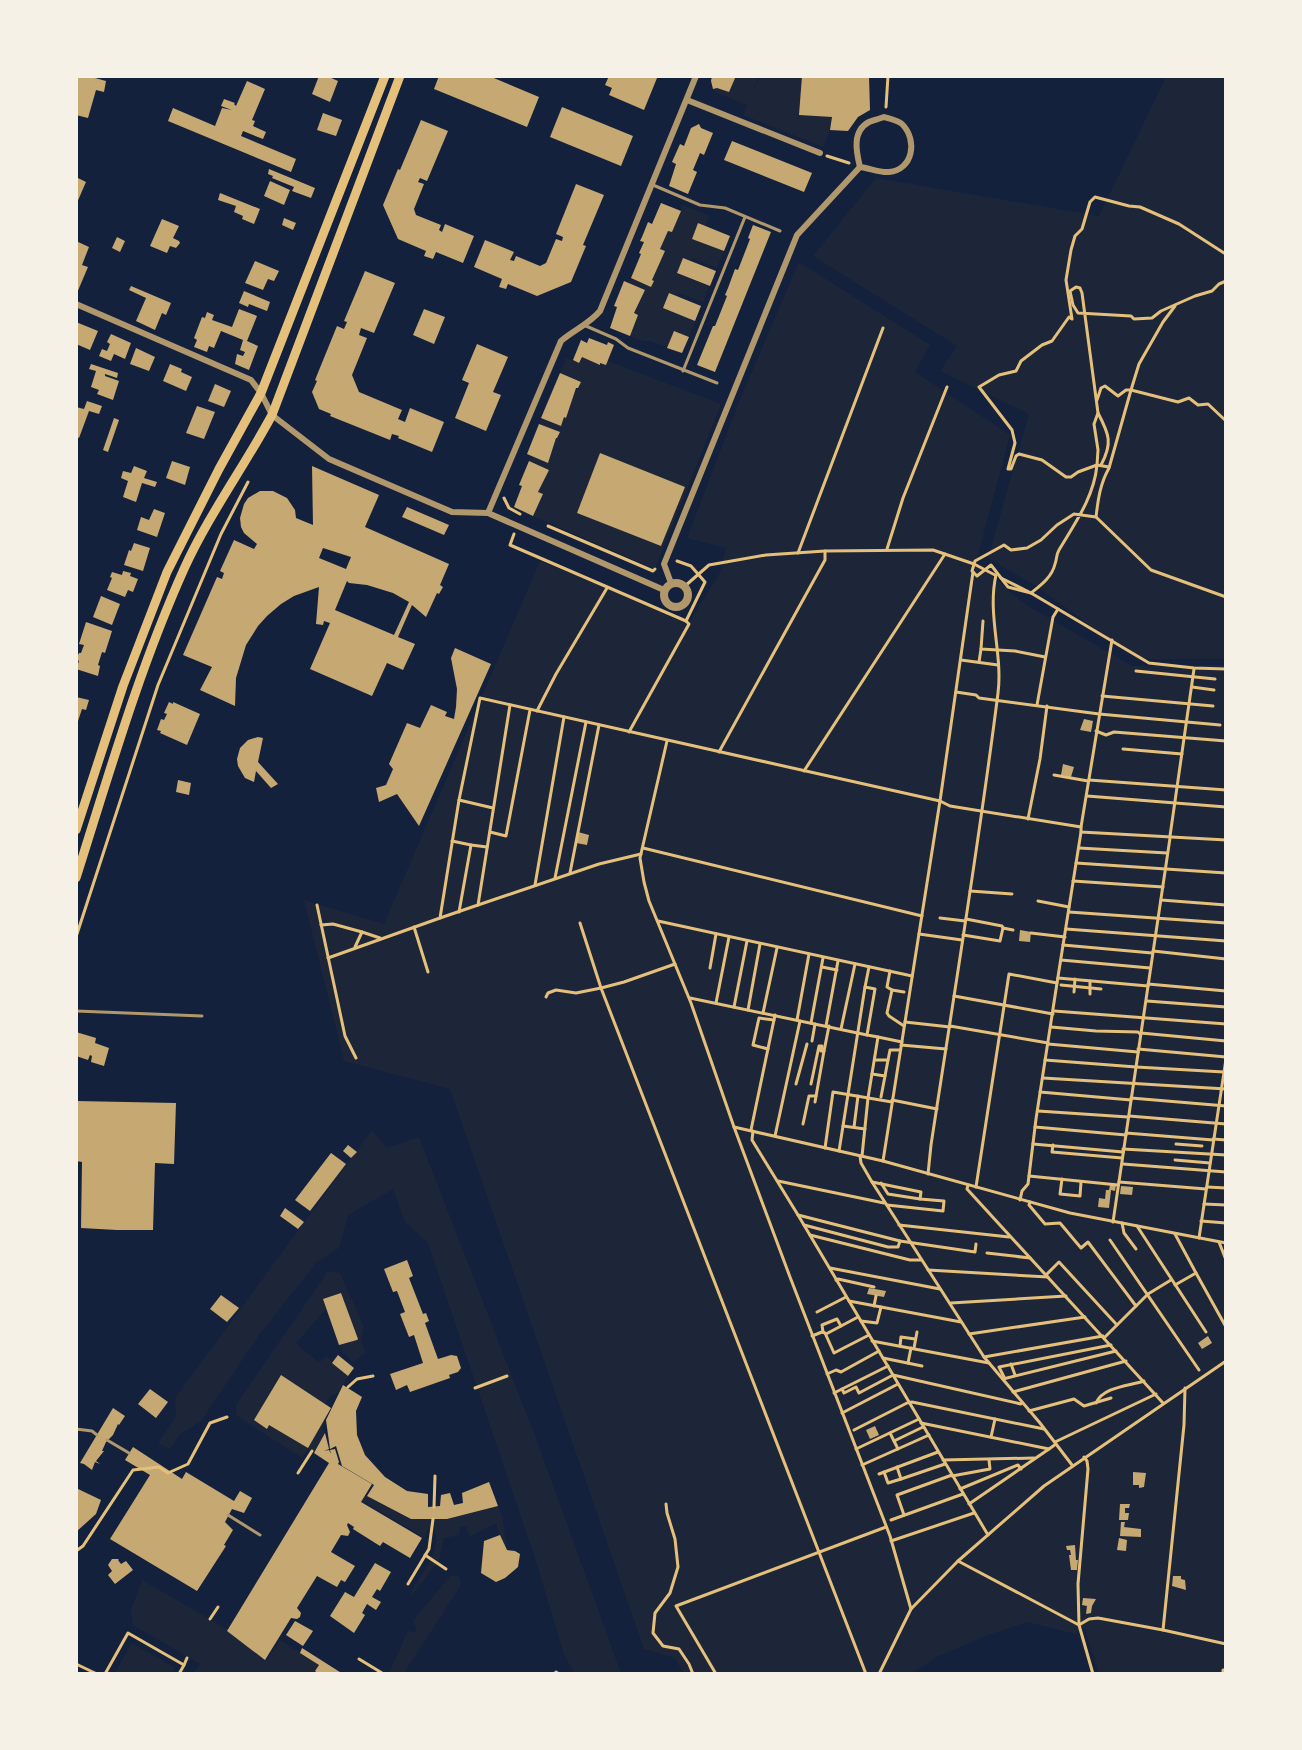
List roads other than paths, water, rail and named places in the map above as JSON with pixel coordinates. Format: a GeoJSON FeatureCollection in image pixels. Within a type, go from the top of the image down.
{"type":"FeatureCollection","features":[{"type":"Feature","properties":{"kind":"main road"},"geometry":{"type":"LineString","coordinates":[[76,831],[123,686],[166,572],[261,393],[385,76]]}},
{"type":"Feature","properties":{"kind":"main road"},"geometry":{"type":"LineString","coordinates":[[76,879],[156,636],[185,567],[272,415],[400,76]]}},
{"type":"Feature","properties":{"kind":"street"},"geometry":{"type":"LineString","coordinates":[[488,513],[561,341],[593,319],[600,311],[696,76]]}},
{"type":"Feature","properties":{"kind":"street"},"geometry":{"type":"LineString","coordinates":[[687,100],[820,153]]}},
{"type":"Feature","properties":{"kind":"street"},"geometry":{"type":"LineString","coordinates":[[884,117],[900,122],[910,136],[912,153],[903,167],[889,172],[860,167],[856,152],[857,136],[868,122],[884,117]]}},
{"type":"Feature","properties":{"kind":"street"},"geometry":{"type":"LineString","coordinates":[[671,583],[664,564],[797,235],[860,167]]}},
{"type":"Feature","properties":{"kind":"street"},"geometry":{"type":"LineString","coordinates":[[76,304],[251,380],[261,393],[272,415],[329,459],[452,512],[488,513],[664,590]]}},
{"type":"Feature","properties":{"kind":"street"},"geometry":{"type":"LineString","coordinates":[[671,583],[685,586],[688,595],[684,604],[676,607],[664,599],[664,590],[671,583]]}},
{"type":"Feature","properties":{"kind":"lane"},"geometry":{"type":"LineString","coordinates":[[651,185],[700,205],[725,208],[780,231]]}},
{"type":"Feature","properties":{"kind":"lane"},"geometry":{"type":"LineString","coordinates":[[684,371],[745,217]]}},
{"type":"Feature","properties":{"kind":"lane"},"geometry":{"type":"LineString","coordinates":[[584,325],[616,339],[628,348],[717,383]]}},
{"type":"Feature","properties":{"kind":"lane"},"geometry":{"type":"LineString","coordinates":[[76,1011],[202,1016]]}},
{"type":"Feature","properties":{"kind":"lane"},"geometry":{"type":"LineString","coordinates":[[76,1429],[92,1431],[98,1435]]}},
{"type":"Feature","properties":{"kind":"lane"},"geometry":{"type":"LineString","coordinates":[[107,1440],[129,1453]]}},
{"type":"Feature","properties":{"kind":"lane"},"geometry":{"type":"LineString","coordinates":[[228,1515],[260,1534]]}}]}
